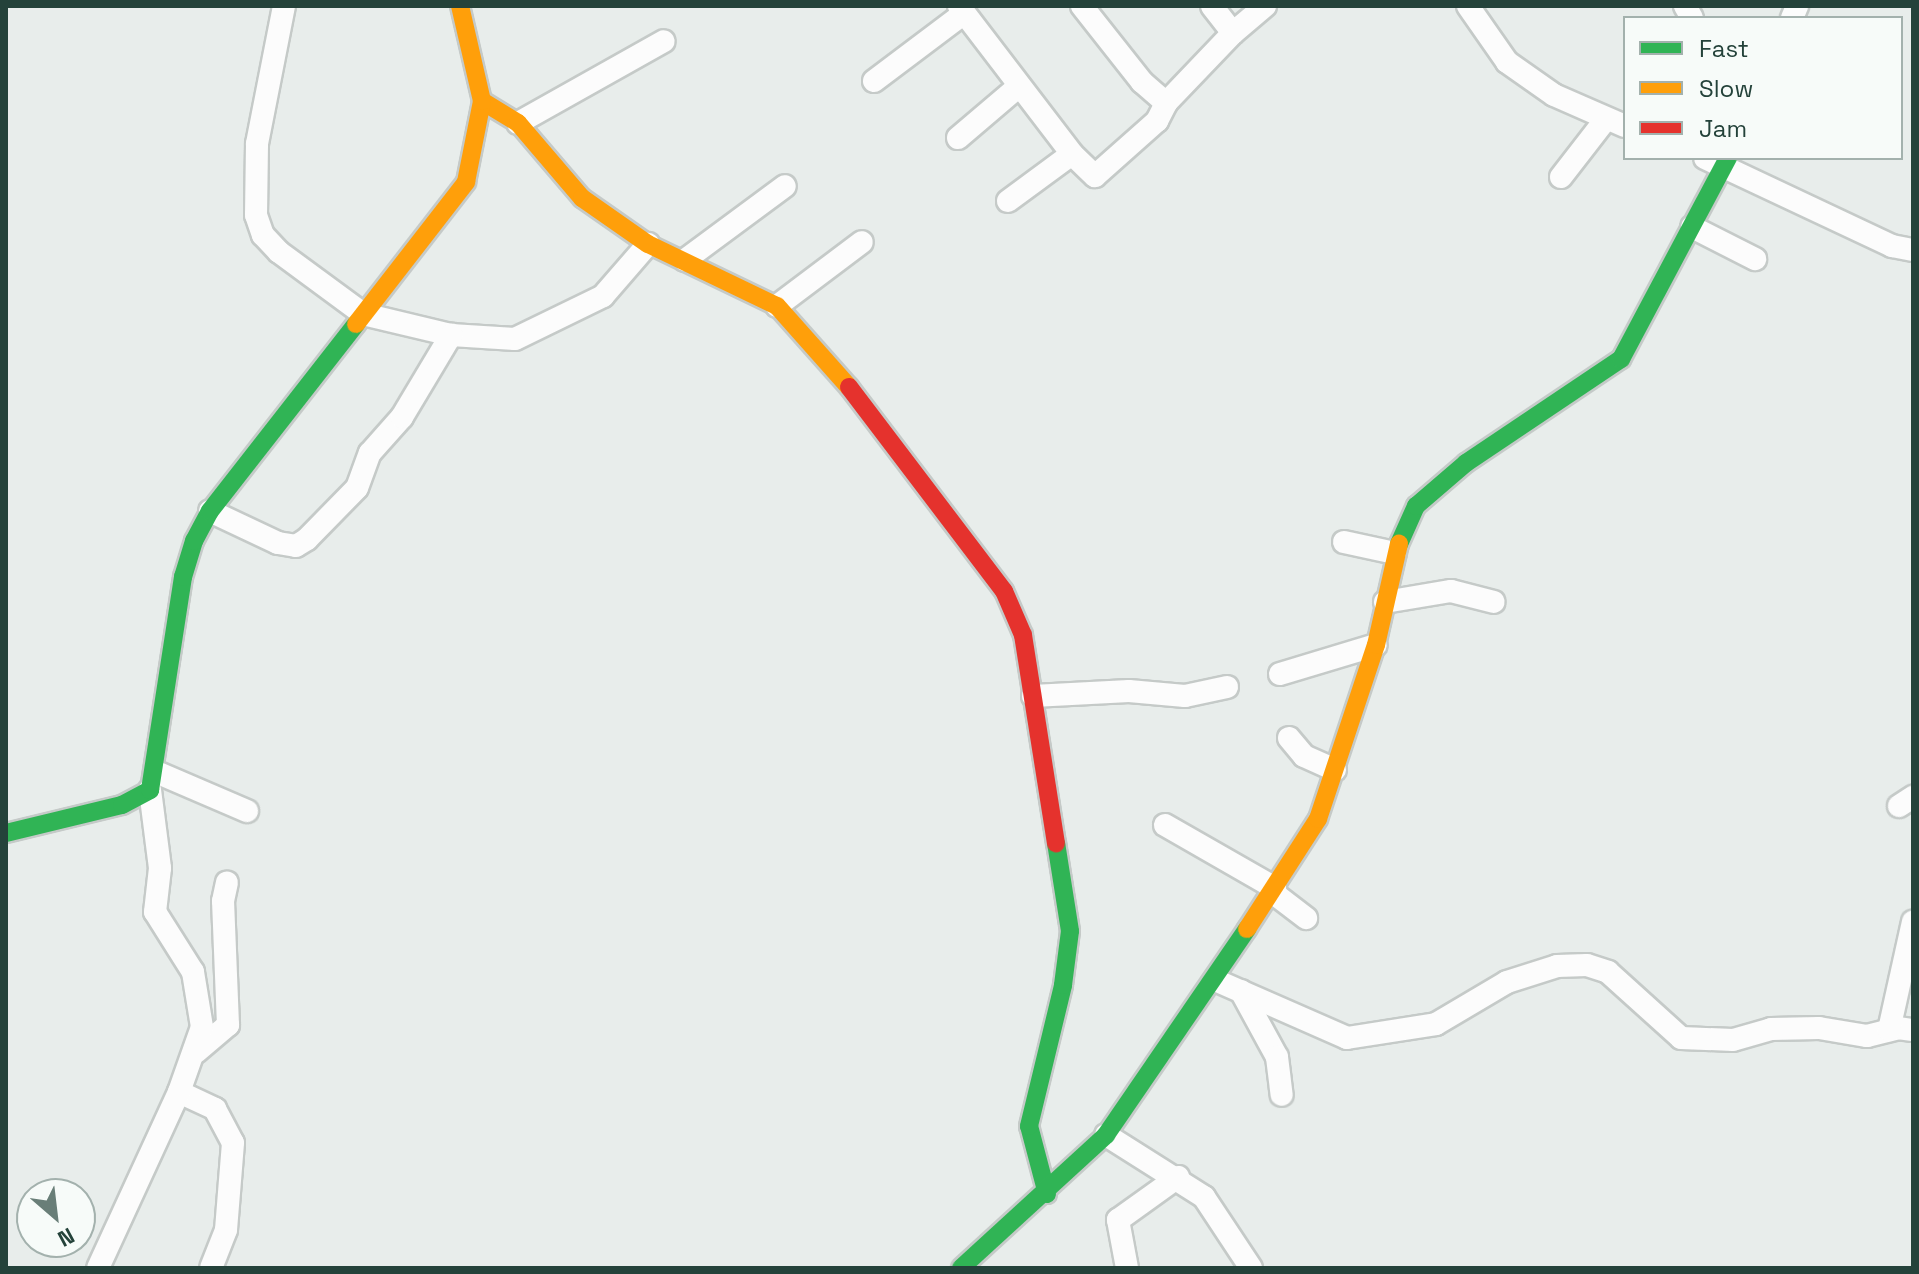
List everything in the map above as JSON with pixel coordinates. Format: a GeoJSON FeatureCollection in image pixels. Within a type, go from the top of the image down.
{"type":"FeatureCollection","features":[{"type":"Feature","properties":{"kind":"street"},"geometry":{"type":"LineString","coordinates":[[284,6],[257,144],[256,215],[263,235],[279,252],[363,314],[451,335],[515,339],[603,296],[648,244]]}},
{"type":"Feature","properties":{"kind":"street"},"geometry":{"type":"LineString","coordinates":[[98,1268],[179,1092],[196,1052],[202,1027],[198,988],[155,912],[160,868],[153,781],[183,577],[210,511],[466,182],[482,101],[478,68],[460,6]]}},
{"type":"Feature","properties":{"kind":"street"},"geometry":{"type":"LineString","coordinates":[[1082,6],[1142,82],[1166,103]]}},
{"type":"Feature","properties":{"kind":"street"},"geometry":{"type":"LineString","coordinates":[[1212,6],[1233,33]]}},
{"type":"Feature","properties":{"kind":"street"},"geometry":{"type":"LineString","coordinates":[[874,81],[961,10],[1072,154],[1095,176],[1157,121],[1166,103],[1233,33],[1265,6]]}},
{"type":"Feature","properties":{"kind":"street"},"geometry":{"type":"LineString","coordinates":[[1468,6],[1507,62],[1554,95],[1615,123],[1561,177]]}},
{"type":"Feature","properties":{"kind":"street"},"geometry":{"type":"LineString","coordinates":[[518,123],[664,41]]}},
{"type":"Feature","properties":{"kind":"street"},"geometry":{"type":"LineString","coordinates":[[958,138],[1019,86]]}},
{"type":"Feature","properties":{"kind":"street"},"geometry":{"type":"LineString","coordinates":[[482,101],[518,123],[582,198],[648,244],[777,306],[853,392],[1004,591],[1023,635],[1070,931],[1063,985],[1029,1126],[1047,1194]]}},
{"type":"Feature","properties":{"kind":"street"},"geometry":{"type":"LineString","coordinates":[[1008,201],[1072,154]]}},
{"type":"Feature","properties":{"kind":"street"},"geometry":{"type":"LineString","coordinates":[[961,1268],[1047,1194],[1106,1135],[1215,980],[1318,819],[1376,645],[1395,553],[1416,506],[1436,485],[1621,359],[1692,227],[1720,161],[1892,246],[1913,250]]}},
{"type":"Feature","properties":{"kind":"street"},"geometry":{"type":"LineString","coordinates":[[685,260],[785,186]]}},
{"type":"Feature","properties":{"kind":"street"},"geometry":{"type":"LineString","coordinates":[[1692,227],[1755,259]]}},
{"type":"Feature","properties":{"kind":"street"},"geometry":{"type":"LineString","coordinates":[[777,306],[862,242]]}},
{"type":"Feature","properties":{"kind":"street"},"geometry":{"type":"LineString","coordinates":[[210,511],[278,543],[296,546],[307,539],[357,488],[370,453],[402,417],[451,335]]}},
{"type":"Feature","properties":{"kind":"street"},"geometry":{"type":"LineString","coordinates":[[1344,542],[1395,553]]}},
{"type":"Feature","properties":{"kind":"street"},"geometry":{"type":"LineString","coordinates":[[1385,602],[1451,591],[1494,602]]}},
{"type":"Feature","properties":{"kind":"street"},"geometry":{"type":"LineString","coordinates":[[1280,674],[1376,645]]}},
{"type":"Feature","properties":{"kind":"street"},"geometry":{"type":"LineString","coordinates":[[1033,696],[1129,691],[1185,696],[1227,687]]}},
{"type":"Feature","properties":{"kind":"street"},"geometry":{"type":"LineString","coordinates":[[1289,738],[1304,756],[1335,770]]}},
{"type":"Feature","properties":{"kind":"street"},"geometry":{"type":"LineString","coordinates":[[153,781],[247,811]]}},
{"type":"Feature","properties":{"kind":"street"},"geometry":{"type":"LineString","coordinates":[[6,833],[122,805],[153,781]]}},
{"type":"Feature","properties":{"kind":"street"},"geometry":{"type":"LineString","coordinates":[[1165,825],[1274,890],[1306,918]]}},
{"type":"Feature","properties":{"kind":"street"},"geometry":{"type":"LineString","coordinates":[[196,1052],[228,1025],[223,901],[227,882]]}},
{"type":"Feature","properties":{"kind":"street"},"geometry":{"type":"LineString","coordinates":[[1889,1030],[1913,922]]}},
{"type":"Feature","properties":{"kind":"street"},"geometry":{"type":"LineString","coordinates":[[1215,980],[1347,1038],[1375,1037],[1436,1024],[1507,982],[1557,966],[1587,965],[1608,972],[1681,1038],[1733,1040],[1771,1029],[1819,1028],[1867,1036],[1889,1030],[1913,1030]]}},
{"type":"Feature","properties":{"kind":"street"},"geometry":{"type":"LineString","coordinates":[[1241,991],[1277,1057],[1282,1095]]}},
{"type":"Feature","properties":{"kind":"street"},"geometry":{"type":"LineString","coordinates":[[179,1092],[215,1109],[233,1143],[226,1230],[211,1268]]}},
{"type":"Feature","properties":{"kind":"street"},"geometry":{"type":"LineString","coordinates":[[1106,1135],[1178,1177],[1204,1197],[1251,1268]]}},
{"type":"Feature","properties":{"kind":"street"},"geometry":{"type":"LineString","coordinates":[[1127,1268],[1118,1220],[1178,1177]]}},
{"type":"Feature","properties":{"kind":"traffic: fast"},"geometry":{"type":"LineString","coordinates":[[1399,544],[1416,506],[1466,463],[1621,359],[1727,160]]}},
{"type":"Feature","properties":{"kind":"traffic: fast"},"geometry":{"type":"LineString","coordinates":[[6,833],[122,805],[150,790],[183,577],[194,541],[210,511],[356,324]]}},
{"type":"Feature","properties":{"kind":"traffic: fast"},"geometry":{"type":"LineString","coordinates":[[1047,1194],[1029,1126],[1063,985],[1070,931],[1056,843]]}},
{"type":"Feature","properties":{"kind":"traffic: fast"},"geometry":{"type":"LineString","coordinates":[[961,1268],[1106,1135],[1247,929]]}},
{"type":"Feature","properties":{"kind":"traffic: slow"},"geometry":{"type":"LineString","coordinates":[[356,324],[466,182],[482,101],[460,6]]}},
{"type":"Feature","properties":{"kind":"traffic: slow"},"geometry":{"type":"LineString","coordinates":[[482,101],[518,123],[582,198],[648,244],[777,306],[849,387]]}},
{"type":"Feature","properties":{"kind":"traffic: slow"},"geometry":{"type":"LineString","coordinates":[[1247,929],[1318,819],[1376,645],[1399,544]]}},
{"type":"Feature","properties":{"kind":"traffic: jam"},"geometry":{"type":"LineString","coordinates":[[849,387],[1004,591],[1023,635],[1056,843]]}}]}
